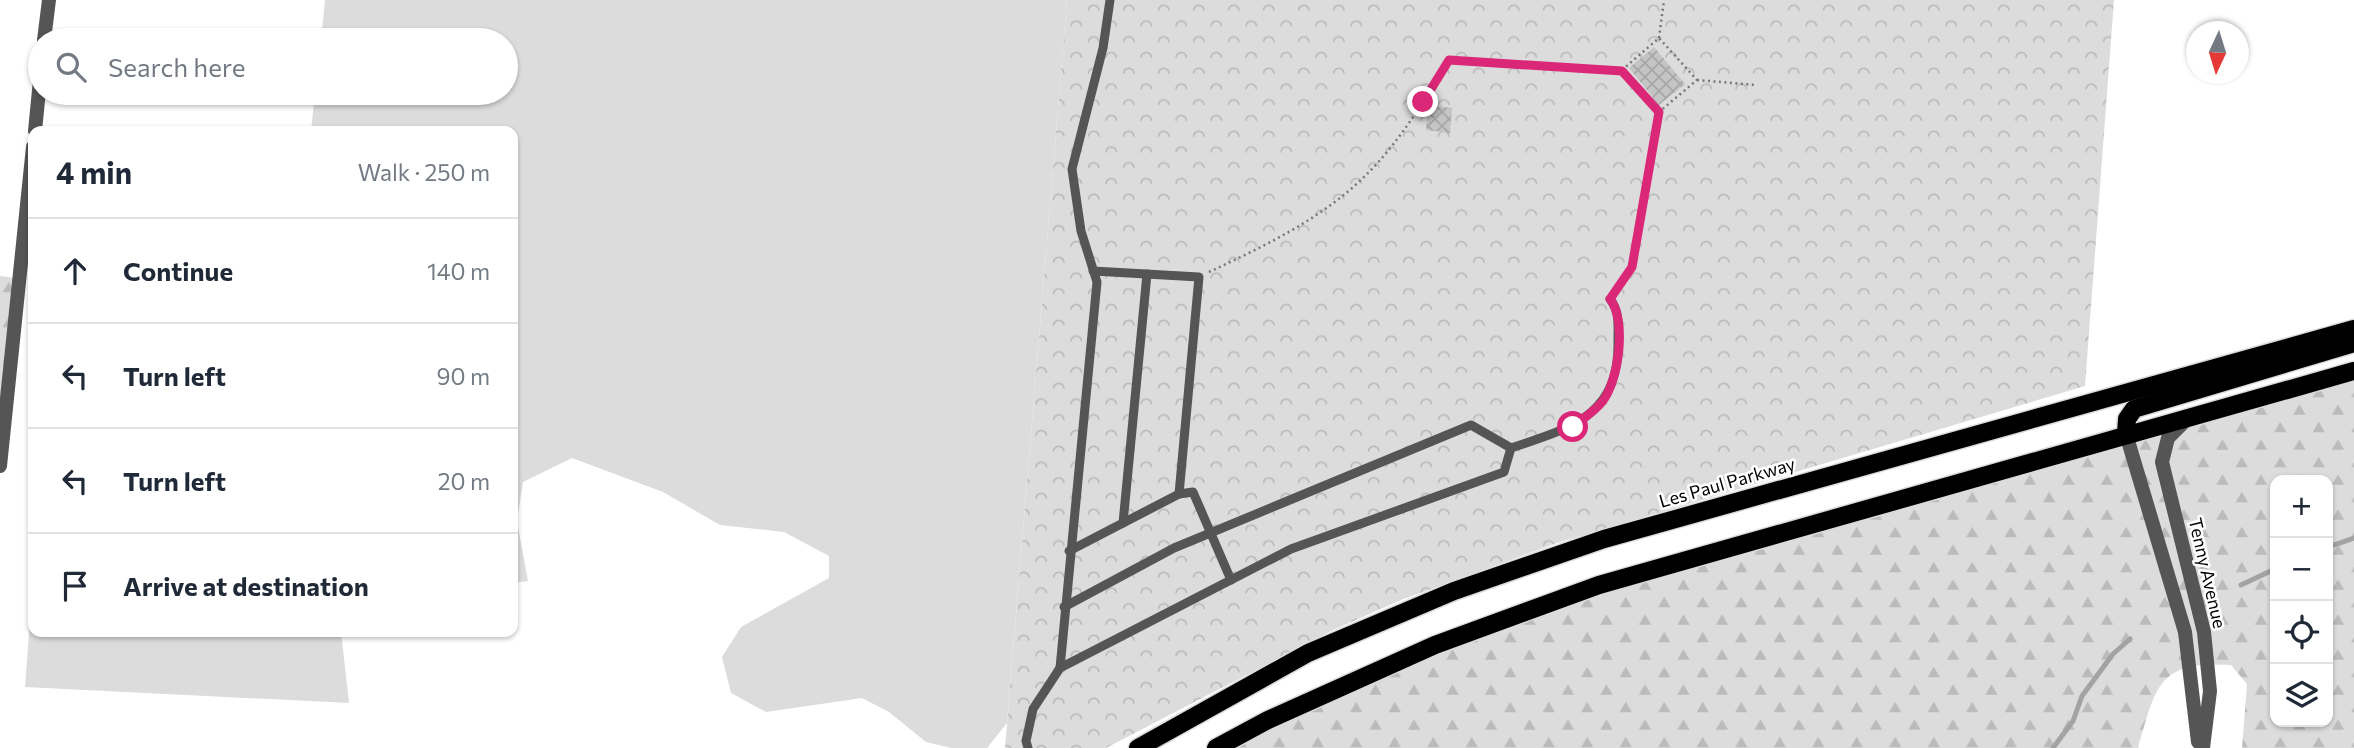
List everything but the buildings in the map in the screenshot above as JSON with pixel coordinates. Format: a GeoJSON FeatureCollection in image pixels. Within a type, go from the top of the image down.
{"type":"FeatureCollection","features":[{"type":"Feature","properties":{"kind":"main road","name":"Les Paul Parkway"},"geometry":{"type":"LineString","coordinates":[[1138,748],[1308,653],[1454,591],[1604,538],[2354,329]]}},
{"type":"Feature","properties":{"kind":"main road"},"geometry":{"type":"LineString","coordinates":[[2126,434],[2127,419],[2134,409],[2354,343]]}},
{"type":"Feature","properties":{"kind":"main road"},"geometry":{"type":"LineString","coordinates":[[1216,748],[1268,720],[1435,645],[1599,584],[2354,370]]}},
{"type":"Feature","properties":{"kind":"street"},"geometry":{"type":"LineString","coordinates":[[45,28],[48,0]]}},
{"type":"Feature","properties":{"kind":"street"},"geometry":{"type":"LineString","coordinates":[[35,126],[38,105]]}},
{"type":"Feature","properties":{"kind":"street"},"geometry":{"type":"LineString","coordinates":[[0,466],[28,195]]}},
{"type":"Feature","properties":{"kind":"street","name":"Tenny Avenue"},"geometry":{"type":"LineString","coordinates":[[2189,417],[2168,439],[2162,463],[2204,632],[2210,691],[2201,748]]}},
{"type":"Feature","properties":{"kind":"street","name":"Tenny Avenue"},"geometry":{"type":"LineString","coordinates":[[2126,434],[2185,632],[2201,748]]}},
{"type":"Feature","properties":{"kind":"lane"},"geometry":{"type":"LineString","coordinates":[[1060,668],[1069,551],[1097,282],[1081,231],[1072,169],[1103,48],[1110,0]]}},
{"type":"Feature","properties":{"kind":"lane"},"geometry":{"type":"LineString","coordinates":[[1094,271],[1199,277],[1179,494]]}},
{"type":"Feature","properties":{"kind":"lane"},"geometry":{"type":"LineString","coordinates":[[1123,523],[1147,274]]}},
{"type":"Feature","properties":{"kind":"lane"},"geometry":{"type":"LineString","coordinates":[[1064,607],[1174,548],[1471,425],[1511,447],[1573,427],[1603,401],[1618,361],[1617,309],[1610,299]]}},
{"type":"Feature","properties":{"kind":"lane"},"geometry":{"type":"LineString","coordinates":[[1028,748],[1026,741],[1033,709],[1060,668],[1291,549],[1504,472],[1511,447]]}},
{"type":"Feature","properties":{"kind":"lane"},"geometry":{"type":"LineString","coordinates":[[1069,551],[1179,494],[1193,492],[1231,580]]}},
{"type":"Feature","properties":{"kind":"path"},"geometry":{"type":"LineString","coordinates":[[1622,71],[1659,38],[1664,0]]}},
{"type":"Feature","properties":{"kind":"path"},"geometry":{"type":"LineString","coordinates":[[1659,38],[1697,80],[1756,85]]}},
{"type":"Feature","properties":{"kind":"path"},"geometry":{"type":"LineString","coordinates":[[1199,277],[1257,250],[1329,206],[1369,173],[1423,102],[1449,60],[1622,71],[1659,112]]}},
{"type":"Feature","properties":{"kind":"path"},"geometry":{"type":"LineString","coordinates":[[1610,299],[1632,267],[1659,112],[1697,80]]}},
{"type":"Feature","properties":{"kind":"green space"},"geometry":{"type":"Polygon","coordinates":[[[325,0],[1067,0],[1007,723],[987,748],[951,748],[926,742],[889,712],[862,698],[766,712],[731,693],[722,657],[741,627],[829,578],[829,556],[784,532],[720,525],[663,492],[572,458],[523,482],[518,514],[518,126],[312,126],[314,105],[518,105],[518,28],[322,28],[325,0]]]}},
{"type":"Feature","properties":{"kind":"green space"},"geometry":{"type":"Polygon","coordinates":[[[1067,0],[2114,0],[2085,386],[1557,543],[1401,600],[1331,631],[1106,748],[1005,748],[1067,0]]]}},
{"type":"Feature","properties":{"kind":"green space"},"geometry":{"type":"Polygon","coordinates":[[[0,276],[15,278],[0,410],[0,276]]]}},
{"type":"Feature","properties":{"kind":"green space"},"geometry":{"type":"Polygon","coordinates":[[[2354,379],[2354,748],[2242,748],[2247,684],[2231,665],[2207,665],[2188,667],[2164,681],[2150,708],[2138,748],[1226,748],[1430,652],[1562,604],[2354,379]]]}},
{"type":"Feature","properties":{"kind":"green space"},"geometry":{"type":"Polygon","coordinates":[[[518,526],[528,581],[518,582],[518,526]]]}},
{"type":"Feature","properties":{"kind":"green space"},"geometry":{"type":"Polygon","coordinates":[[[29,637],[342,637],[349,703],[25,687],[29,637]]]}},
{"type":"Feature","properties":{"kind":"waterway"},"geometry":{"type":"LineString","coordinates":[[2333,545],[2354,538]]}},
{"type":"Feature","properties":{"kind":"waterway"},"geometry":{"type":"LineString","coordinates":[[2241,585],[2270,571]]}},
{"type":"Feature","properties":{"kind":"waterway"},"geometry":{"type":"LineString","coordinates":[[2053,748],[2073,721],[2082,696],[2113,654],[2130,639]]}},
{"type":"Feature","properties":{"kind":"route"},"geometry":{"type":"LineString","coordinates":[[1423,102],[1449,60],[1622,71],[1659,112],[1632,267],[1610,299],[1617,309],[1618,361],[1603,401],[1573,427]]}}]}
